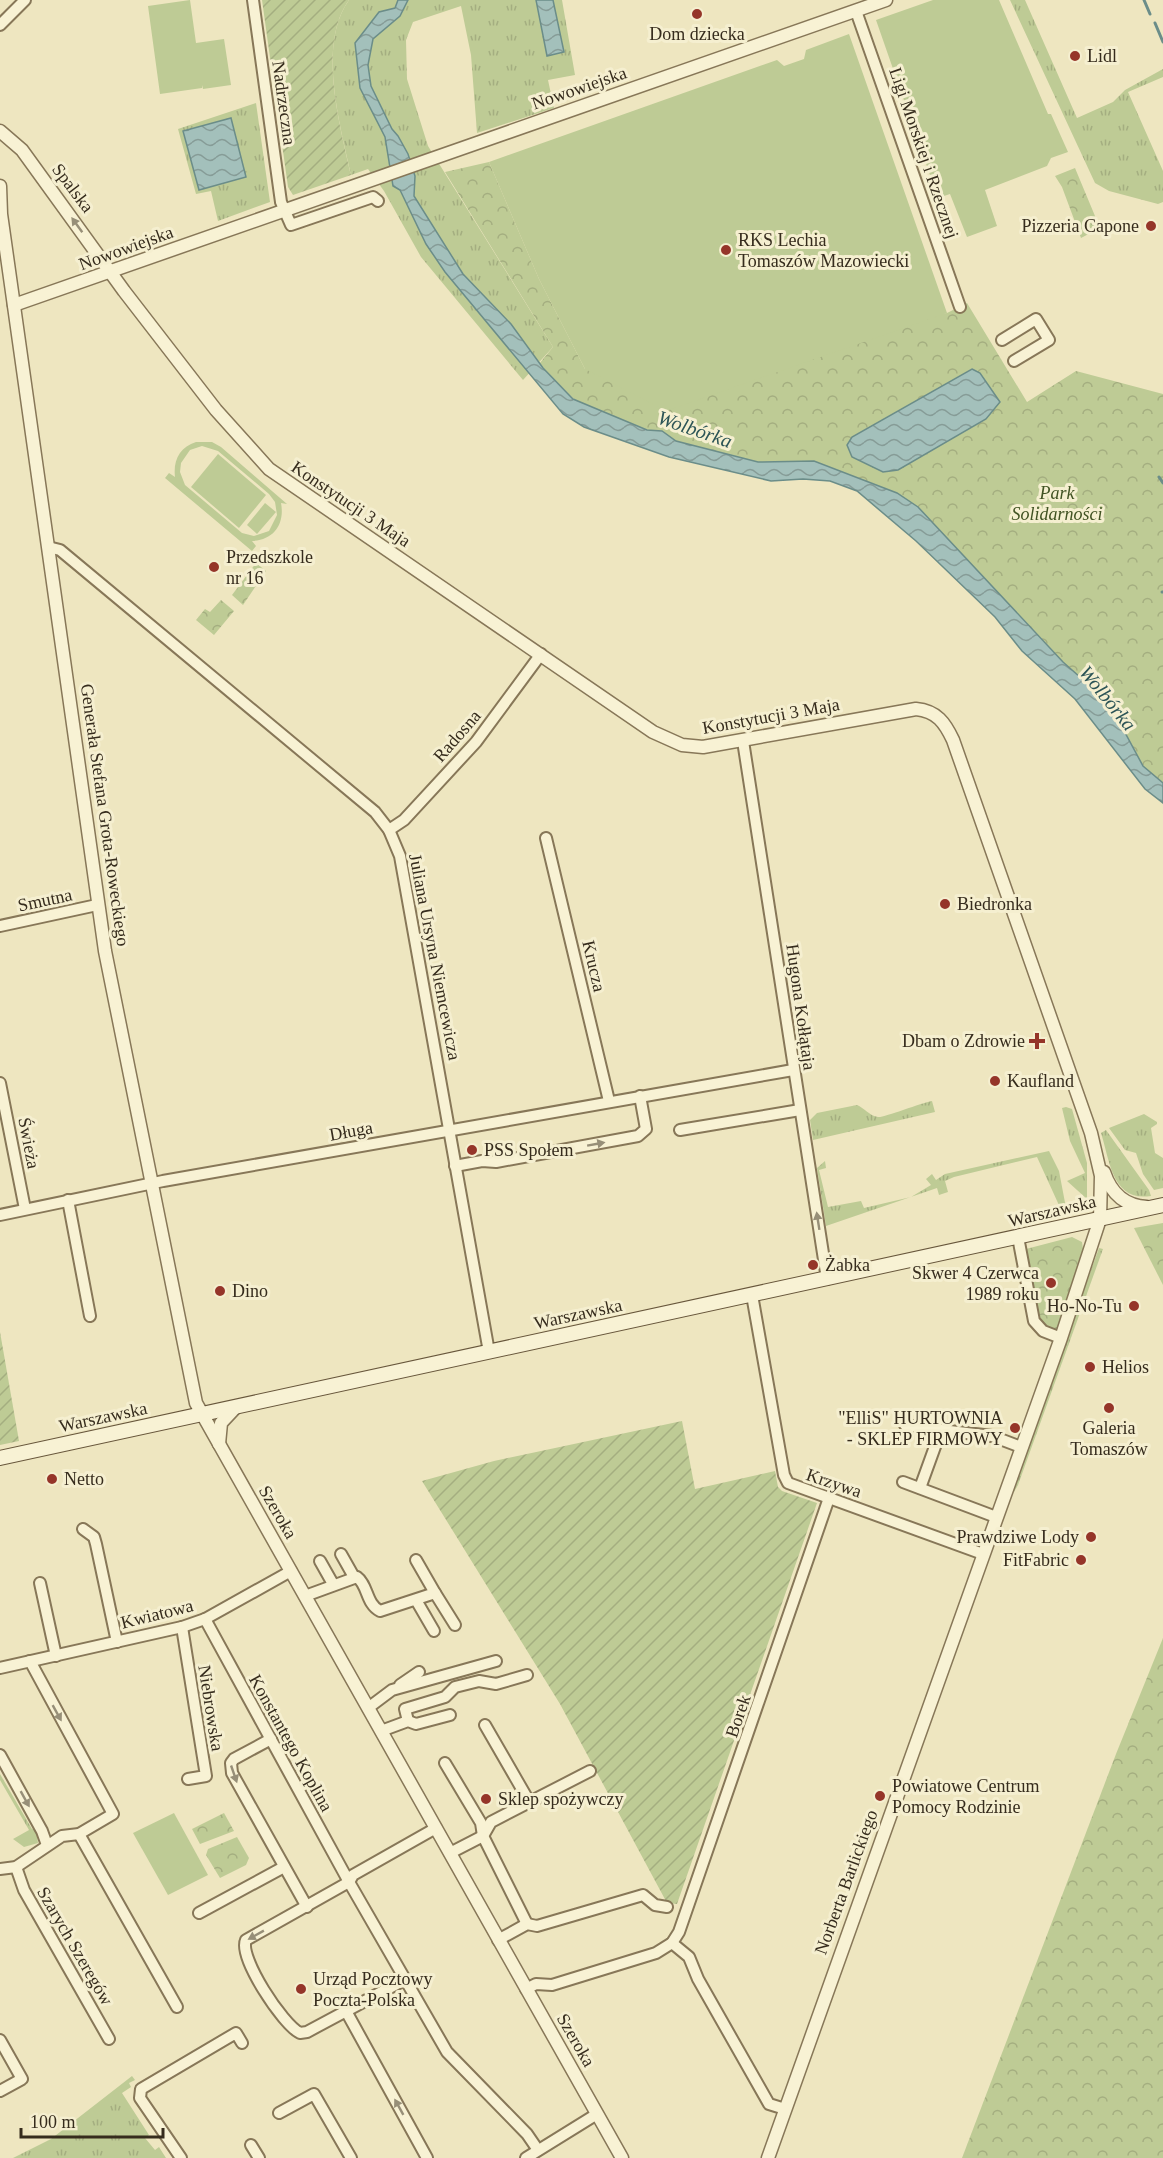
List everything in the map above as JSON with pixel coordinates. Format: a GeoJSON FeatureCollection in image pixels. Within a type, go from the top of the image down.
{"type":"FeatureCollection","features":[{"type":"Feature","properties":{"kind":"main road","name":"Warszawska"},"geometry":{"type":"LineString","coordinates":[[0,1458],[1159,1206]]}},
{"type":"Feature","properties":{"kind":"street"},"geometry":{"type":"LineString","coordinates":[[0,25],[26,0]]}},
{"type":"Feature","properties":{"kind":"street","name":"Nadrzeczna"},"geometry":{"type":"LineString","coordinates":[[253,0],[283,211]]}},
{"type":"Feature","properties":{"kind":"street","name":"Nowowiejska"},"geometry":{"type":"LineString","coordinates":[[14,305],[886,0]]}},
{"type":"Feature","properties":{"kind":"street","name":"Ligi Morskiej i Rzecznej"},"geometry":{"type":"LineString","coordinates":[[856,11],[960,307]]}},
{"type":"Feature","properties":{"kind":"street","name":"Spalska"},"geometry":{"type":"LineString","coordinates":[[0,131],[22,150],[112,272]]}},
{"type":"Feature","properties":{"kind":"street","name":"Generała Stefana Grota-Roweckiego"},"geometry":{"type":"LineString","coordinates":[[0,186],[1,212],[97,905],[151,1184],[192,1385],[201,1415]]}},
{"type":"Feature","properties":{"kind":"street"},"geometry":{"type":"LineString","coordinates":[[283,211],[291,225],[373,197],[378,201]]}},
{"type":"Feature","properties":{"kind":"street","name":"Konstytucji 3 Maja"},"geometry":{"type":"LineString","coordinates":[[112,272],[216,411],[268,469],[672,742],[703,747],[908,709],[926,710],[937,715],[946,726],[1050,1010],[1098,1157],[1101,1176],[1100,1219]]}},
{"type":"Feature","properties":{"kind":"street"},"geometry":{"type":"LineString","coordinates":[[1002,340],[1036,319],[1049,340],[1014,361]]}},
{"type":"Feature","properties":{"kind":"street","name":"Juliana Ursyna Niemcewicza"},"geometry":{"type":"LineString","coordinates":[[48,547],[60,550],[77,564],[375,813],[389,830],[400,856],[489,1352]]}},
{"type":"Feature","properties":{"kind":"street","name":"Radosna"},"geometry":{"type":"LineString","coordinates":[[389,830],[404,820],[476,742],[541,654]]}},
{"type":"Feature","properties":{"kind":"street","name":"Hugona Kołłątaja"},"geometry":{"type":"LineString","coordinates":[[743,741],[827,1279]]}},
{"type":"Feature","properties":{"kind":"street","name":"Krucza"},"geometry":{"type":"LineString","coordinates":[[546,838],[609,1101]]}},
{"type":"Feature","properties":{"kind":"street","name":"Smutna"},"geometry":{"type":"LineString","coordinates":[[0,926],[97,905]]}},
{"type":"Feature","properties":{"kind":"street","name":"Długa"},"geometry":{"type":"LineString","coordinates":[[0,1215],[151,1184],[793,1070]]}},
{"type":"Feature","properties":{"kind":"street","name":"Świeża"},"geometry":{"type":"LineString","coordinates":[[0,1083],[25,1209]]}},
{"type":"Feature","properties":{"kind":"street"},"geometry":{"type":"LineString","coordinates":[[455,1166],[482,1161],[496,1162],[638,1136],[646,1129],[640,1096]]}},
{"type":"Feature","properties":{"kind":"street"},"geometry":{"type":"LineString","coordinates":[[680,1130],[800,1110]]}},
{"type":"Feature","properties":{"kind":"street"},"geometry":{"type":"LineString","coordinates":[[1098,1157],[1109,1186],[1118,1197],[1131,1204],[1159,1206]]}},
{"type":"Feature","properties":{"kind":"street"},"geometry":{"type":"LineString","coordinates":[[68,1200],[90,1316]]}},
{"type":"Feature","properties":{"kind":"street","name":"Norberta Barlickiego"},"geometry":{"type":"LineString","coordinates":[[768,2158],[1061,1338],[1100,1219]]}},
{"type":"Feature","properties":{"kind":"street"},"geometry":{"type":"LineString","coordinates":[[1018,1238],[1034,1321],[1043,1331],[1061,1338]]}},
{"type":"Feature","properties":{"kind":"street","name":"Krzywa"},"geometry":{"type":"LineString","coordinates":[[752,1295],[784,1475],[788,1484],[982,1554]]}},
{"type":"Feature","properties":{"kind":"street"},"geometry":{"type":"LineString","coordinates":[[219,1445],[221,1423],[236,1407]]}},
{"type":"Feature","properties":{"kind":"street","name":"Szeroka"},"geometry":{"type":"LineString","coordinates":[[201,1415],[622,2158]]}},
{"type":"Feature","properties":{"kind":"street"},"geometry":{"type":"LineString","coordinates":[[905,1425],[992,1436],[1022,1447]]}},
{"type":"Feature","properties":{"kind":"street"},"geometry":{"type":"LineString","coordinates":[[920,1488],[941,1430]]}},
{"type":"Feature","properties":{"kind":"street"},"geometry":{"type":"LineString","coordinates":[[903,1482],[996,1517]]}},
{"type":"Feature","properties":{"kind":"street","name":"Borek"},"geometry":{"type":"LineString","coordinates":[[672,1943],[684,1920],[829,1498]]}},
{"type":"Feature","properties":{"kind":"street"},"geometry":{"type":"LineString","coordinates":[[84,1529],[94,1537],[117,1642]]}},
{"type":"Feature","properties":{"kind":"street"},"geometry":{"type":"LineString","coordinates":[[342,1554],[354,1577]]}},
{"type":"Feature","properties":{"kind":"street"},"geometry":{"type":"LineString","coordinates":[[416,1560],[455,1625]]}},
{"type":"Feature","properties":{"kind":"street"},"geometry":{"type":"LineString","coordinates":[[320,1561],[333,1584]]}},
{"type":"Feature","properties":{"kind":"street","name":"Kwiatowa"},"geometry":{"type":"LineString","coordinates":[[0,1668],[182,1627],[205,1619],[291,1571]]}},
{"type":"Feature","properties":{"kind":"street"},"geometry":{"type":"LineString","coordinates":[[305,1596],[354,1577],[360,1579],[372,1605],[380,1611],[435,1593]]}},
{"type":"Feature","properties":{"kind":"street"},"geometry":{"type":"LineString","coordinates":[[40,1583],[56,1656]]}},
{"type":"Feature","properties":{"kind":"street"},"geometry":{"type":"LineString","coordinates":[[416,1600],[434,1631]]}},
{"type":"Feature","properties":{"kind":"street","name":"Konstantego Koplina"},"geometry":{"type":"LineString","coordinates":[[205,1619],[349,1882],[447,2052],[527,2134],[538,2150]]}},
{"type":"Feature","properties":{"kind":"street","name":"Niebrowska"},"geometry":{"type":"LineString","coordinates":[[182,1627],[206,1776],[188,1779]]}},
{"type":"Feature","properties":{"kind":"street"},"geometry":{"type":"LineString","coordinates":[[0,1869],[16,1868],[62,1836],[79,1834],[113,1814],[30,1661]]}},
{"type":"Feature","properties":{"kind":"street"},"geometry":{"type":"LineString","coordinates":[[392,1690],[496,1661]]}},
{"type":"Feature","properties":{"kind":"street"},"geometry":{"type":"LineString","coordinates":[[368,1708],[419,1672]]}},
{"type":"Feature","properties":{"kind":"street"},"geometry":{"type":"LineString","coordinates":[[408,1721],[405,1709],[445,1697],[455,1687],[479,1681],[496,1684],[527,1675]]}},
{"type":"Feature","properties":{"kind":"street"},"geometry":{"type":"LineString","coordinates":[[381,1731],[408,1721],[416,1724],[450,1715]]}},
{"type":"Feature","properties":{"kind":"street"},"geometry":{"type":"LineString","coordinates":[[485,1725],[530,1803]]}},
{"type":"Feature","properties":{"kind":"street"},"geometry":{"type":"LineString","coordinates":[[271,1739],[234,1759],[231,1768],[307,1907]]}},
{"type":"Feature","properties":{"kind":"street"},"geometry":{"type":"LineString","coordinates":[[0,1755],[42,1831],[46,1845]]}},
{"type":"Feature","properties":{"kind":"street"},"geometry":{"type":"LineString","coordinates":[[445,1763],[481,1823],[483,1836],[527,1924]]}},
{"type":"Feature","properties":{"kind":"street"},"geometry":{"type":"LineString","coordinates":[[450,1853],[483,1836],[491,1822],[590,1771]]}},
{"type":"Feature","properties":{"kind":"street"},"geometry":{"type":"LineString","coordinates":[[406,1979],[307,2032],[293,2029],[264,1989],[244,1954],[246,1940],[307,1907],[349,1882],[353,1875],[436,1828]]}},
{"type":"Feature","properties":{"kind":"street"},"geometry":{"type":"LineString","coordinates":[[79,1834],[177,2007]]}},
{"type":"Feature","properties":{"kind":"street"},"geometry":{"type":"LineString","coordinates":[[199,1913],[284,1867]]}},
{"type":"Feature","properties":{"kind":"street","name":"Szarych Szeregów"},"geometry":{"type":"LineString","coordinates":[[16,1868],[24,1890],[109,2039]]}},
{"type":"Feature","properties":{"kind":"street"},"geometry":{"type":"LineString","coordinates":[[498,1940],[527,1924],[537,1926],[643,1895],[655,1905],[667,1907]]}},
{"type":"Feature","properties":{"kind":"street"},"geometry":{"type":"LineString","coordinates":[[526,1989],[536,1984],[552,1985],[644,1957],[664,1950],[672,1943],[688,1957],[769,2104],[785,2109]]}},
{"type":"Feature","properties":{"kind":"street"},"geometry":{"type":"LineString","coordinates":[[346,2011],[427,2158]]}},
{"type":"Feature","properties":{"kind":"street"},"geometry":{"type":"LineString","coordinates":[[181,2158],[140,2098],[141,2089],[236,2033],[242,2043]]}},
{"type":"Feature","properties":{"kind":"street"},"geometry":{"type":"LineString","coordinates":[[0,2040],[22,2079],[0,2091]]}},
{"type":"Feature","properties":{"kind":"street"},"geometry":{"type":"LineString","coordinates":[[279,2113],[314,2094],[351,2158]]}},
{"type":"Feature","properties":{"kind":"street"},"geometry":{"type":"LineString","coordinates":[[526,2158],[597,2114]]}},
{"type":"Feature","properties":{"kind":"street"},"geometry":{"type":"LineString","coordinates":[[251,2145],[259,2158]]}},
{"type":"Feature","properties":{"kind":"green space"},"geometry":{"type":"Polygon","coordinates":[[[190,0],[196,43],[224,39],[231,85],[203,89],[202,85],[202,88],[160,94],[148,6],[190,0]]]}},
{"type":"Feature","properties":{"kind":"green space"},"geometry":{"type":"Polygon","coordinates":[[[262,0],[349,0],[339,18],[334,39],[333,62],[337,109],[351,175],[293,195],[288,187],[262,0]]]}},
{"type":"Feature","properties":{"kind":"green space"},"geometry":{"type":"Polygon","coordinates":[[[349,0],[562,0],[575,75],[548,80],[554,108],[477,133],[471,55],[461,6],[413,22],[406,40],[407,79],[428,146],[553,347],[523,380],[421,257],[384,191],[368,169],[351,175],[337,109],[333,62],[334,39],[339,18],[349,0]]]}},
{"type":"Feature","properties":{"kind":"green space"},"geometry":{"type":"Polygon","coordinates":[[[933,0],[999,0],[1048,114],[1051,114],[1068,152],[1051,158],[1047,166],[985,190],[997,226],[967,237],[950,194],[938,198],[876,20],[933,0]]]}},
{"type":"Feature","properties":{"kind":"green space"},"geometry":{"type":"Polygon","coordinates":[[[1010,0],[1025,0],[1077,118],[1113,102],[1125,90],[1163,69],[1163,77],[1128,92],[1163,171],[1163,202],[1158,204],[1109,191],[1095,183],[1010,0]]]}},
{"type":"Feature","properties":{"kind":"green space","name":"RKS Lechia Tomaszów Mazowiecki"},"geometry":{"type":"Polygon","coordinates":[[[849,34],[947,313],[666,411],[585,369],[539,279],[489,162],[777,60],[784,66],[804,59],[806,50],[849,34]]]}},
{"type":"Feature","properties":{"kind":"green space"},"geometry":{"type":"Polygon","coordinates":[[[256,103],[270,202],[218,221],[211,191],[196,194],[178,129],[256,103]]]}},
{"type":"Feature","properties":{"kind":"green space","name":"Park Solidarności"},"geometry":{"type":"Polygon","coordinates":[[[489,162],[539,279],[585,369],[947,313],[967,303],[1027,402],[1076,371],[1163,394],[1163,783],[1152,777],[934,525],[814,461],[758,462],[676,441],[575,400],[539,364],[553,347],[445,172],[489,162]]]}},
{"type":"Feature","properties":{"kind":"green space"},"geometry":{"type":"Polygon","coordinates":[[[1075,168],[1100,228],[1081,238],[1062,187],[1055,176],[1075,168]]]}},
{"type":"Feature","properties":{"kind":"green space"},"geometry":{"type":"Polygon","coordinates":[[[212,442],[221,447],[287,504],[281,503],[281,518],[276,529],[266,538],[252,541],[256,546],[252,551],[165,478],[169,473],[175,477],[175,465],[179,455],[190,444],[212,442]],[[202,446],[190,450],[181,463],[180,472],[185,485],[242,533],[254,536],[269,531],[277,515],[275,502],[269,494],[218,451],[202,446]]]}},
{"type":"Feature","properties":{"kind":"green space"},"geometry":{"type":"Polygon","coordinates":[[[218,454],[266,495],[239,528],[191,487],[218,454]]]}},
{"type":"Feature","properties":{"kind":"green space"},"geometry":{"type":"Polygon","coordinates":[[[265,503],[276,512],[257,534],[247,525],[265,503]]]}},
{"type":"Feature","properties":{"kind":"green space"},"geometry":{"type":"Polygon","coordinates":[[[256,563],[266,571],[243,605],[232,595],[256,563]]]}},
{"type":"Feature","properties":{"kind":"green space"},"geometry":{"type":"Polygon","coordinates":[[[221,600],[234,611],[214,635],[196,620],[205,609],[210,612],[221,600]]]}},
{"type":"Feature","properties":{"kind":"green space"},"geometry":{"type":"Polygon","coordinates":[[[932,1101],[935,1112],[813,1140],[810,1120],[817,1113],[857,1105],[872,1115],[881,1117],[932,1101]]]}},
{"type":"Feature","properties":{"kind":"green space"},"geometry":{"type":"Polygon","coordinates":[[[1062,1108],[1072,1109],[1087,1163],[1087,1199],[1067,1181],[1085,1173],[1070,1141],[1062,1108]]]}},
{"type":"Feature","properties":{"kind":"green space"},"geometry":{"type":"Polygon","coordinates":[[[1144,1114],[1157,1122],[1151,1128],[1155,1153],[1163,1158],[1163,1188],[1154,1190],[1143,1174],[1136,1153],[1125,1150],[1109,1128],[1144,1114]]]}},
{"type":"Feature","properties":{"kind":"green space"},"geometry":{"type":"Polygon","coordinates":[[[1106,1130],[1151,1196],[1128,1193],[1120,1186],[1110,1167],[1101,1133],[1106,1130]]]}},
{"type":"Feature","properties":{"kind":"green space"},"geometry":{"type":"Polygon","coordinates":[[[1049,1151],[1059,1171],[1067,1213],[1063,1214],[1037,1157],[954,1177],[945,1181],[948,1192],[939,1195],[937,1188],[911,1197],[931,1185],[926,1179],[932,1174],[936,1180],[945,1174],[1049,1151]]]}},
{"type":"Feature","properties":{"kind":"green space"},"geometry":{"type":"Polygon","coordinates":[[[825,1161],[826,1168],[819,1170],[828,1207],[861,1201],[864,1208],[910,1197],[826,1226],[817,1168],[825,1161]]]}},
{"type":"Feature","properties":{"kind":"green space"},"geometry":{"type":"Polygon","coordinates":[[[1163,1223],[1163,1285],[1134,1228],[1163,1223]]]}},
{"type":"Feature","properties":{"kind":"green space","name":"Skwer 4 Czerwca 1989 roku"},"geometry":{"type":"Polygon","coordinates":[[[1072,1237],[1082,1242],[1083,1249],[1058,1328],[1054,1331],[1045,1325],[1035,1307],[1026,1249],[1072,1237]]]}},
{"type":"Feature","properties":{"kind":"green space"},"geometry":{"type":"Polygon","coordinates":[[[1099,1248],[1103,1249],[1018,1485],[1014,1492],[1011,1491],[1099,1248]]]}},
{"type":"Feature","properties":{"kind":"green space"},"geometry":{"type":"Polygon","coordinates":[[[0,1332],[19,1441],[0,1445],[0,1332]]]}},
{"type":"Feature","properties":{"kind":"green space"},"geometry":{"type":"Polygon","coordinates":[[[682,1421],[695,1489],[775,1471],[778,1487],[782,1491],[817,1503],[677,1904],[667,1903],[560,1704],[422,1481],[494,1461],[682,1421]]]}},
{"type":"Feature","properties":{"kind":"green space"},"geometry":{"type":"Polygon","coordinates":[[[1163,1638],[1163,2158],[962,2158],[1116,1754],[1163,1638]]]}},
{"type":"Feature","properties":{"kind":"green space"},"geometry":{"type":"Polygon","coordinates":[[[0,1774],[32,1829],[36,1828],[38,1843],[24,1847],[13,1839],[29,1830],[0,1780],[0,1774]]]}},
{"type":"Feature","properties":{"kind":"green space"},"geometry":{"type":"Polygon","coordinates":[[[174,1813],[208,1875],[168,1895],[133,1833],[174,1813]]]}},
{"type":"Feature","properties":{"kind":"green space"},"geometry":{"type":"Polygon","coordinates":[[[224,1813],[234,1831],[200,1844],[192,1829],[224,1813]]]}},
{"type":"Feature","properties":{"kind":"green space"},"geometry":{"type":"Polygon","coordinates":[[[237,1837],[249,1858],[246,1865],[220,1878],[206,1855],[208,1849],[237,1837]]]}},
{"type":"Feature","properties":{"kind":"green space"},"geometry":{"type":"Polygon","coordinates":[[[132,2076],[135,2080],[129,2083],[131,2087],[122,2093],[149,2135],[145,2138],[155,2150],[159,2147],[166,2158],[13,2158],[51,2139],[132,2076]]]}},
{"type":"Feature","properties":{"kind":"water"},"geometry":{"type":"Polygon","coordinates":[[[398,0],[408,0],[400,16],[373,39],[368,65],[371,86],[392,129],[408,154],[415,176],[414,196],[463,274],[511,324],[543,368],[573,399],[647,430],[662,431],[676,441],[758,462],[814,461],[897,493],[918,507],[1063,662],[1099,694],[1123,729],[1143,766],[1163,783],[1163,803],[1145,789],[1075,699],[1022,651],[995,617],[916,541],[857,491],[830,481],[803,479],[771,481],[669,457],[584,427],[563,414],[445,272],[426,244],[400,190],[393,186],[385,137],[360,88],[355,43],[379,12],[395,8],[398,0]]]}},
{"type":"Feature","properties":{"kind":"water"},"geometry":{"type":"Polygon","coordinates":[[[536,0],[553,0],[564,52],[547,56],[536,0]]]}},
{"type":"Feature","properties":{"kind":"water"},"geometry":{"type":"Polygon","coordinates":[[[231,118],[246,177],[199,190],[183,131],[231,118]]]}},
{"type":"Feature","properties":{"kind":"water"},"geometry":{"type":"Polygon","coordinates":[[[972,369],[980,373],[1000,402],[986,419],[898,470],[883,472],[852,457],[847,445],[852,437],[972,369]]]}},
{"type":"Feature","properties":{"kind":"waterway"},"geometry":{"type":"LineString","coordinates":[[1144,0],[1150,14]]}},
{"type":"Feature","properties":{"kind":"waterway"},"geometry":{"type":"LineString","coordinates":[[1155,23],[1163,42]]}},
{"type":"Feature","properties":{"kind":"waterway"},"geometry":{"type":"LineString","coordinates":[[1159,477],[1163,483]]}},
{"type":"Feature","properties":{"kind":"place","name":"Dom dziecka"},"geometry":{"type":"Point","coordinates":[697,14]}},
{"type":"Feature","properties":{"kind":"place","name":"Lidl"},"geometry":{"type":"Point","coordinates":[1075,56]}},
{"type":"Feature","properties":{"kind":"place","name":"Pizzeria Capone"},"geometry":{"type":"Point","coordinates":[1151,226]}},
{"type":"Feature","properties":{"kind":"place","name":"RKS Lechia Tomaszów Mazowiecki"},"geometry":{"type":"Point","coordinates":[726,250]}},
{"type":"Feature","properties":{"kind":"place","name":"Przedszkole nr 16"},"geometry":{"type":"Point","coordinates":[214,567]}},
{"type":"Feature","properties":{"kind":"place","name":"Biedronka"},"geometry":{"type":"Point","coordinates":[945,904]}},
{"type":"Feature","properties":{"kind":"place","name":"Dbam o Zdrowie"},"geometry":{"type":"Point","coordinates":[1037,1041]}},
{"type":"Feature","properties":{"kind":"place","name":"Kaufland"},"geometry":{"type":"Point","coordinates":[995,1081]}},
{"type":"Feature","properties":{"kind":"place","name":"PSS Społem"},"geometry":{"type":"Point","coordinates":[472,1150]}},
{"type":"Feature","properties":{"kind":"place","name":"Żabka"},"geometry":{"type":"Point","coordinates":[813,1265]}},
{"type":"Feature","properties":{"kind":"place","name":"Skwer 4 Czerwca 1989 roku"},"geometry":{"type":"Point","coordinates":[1051,1283]}},
{"type":"Feature","properties":{"kind":"place","name":"Dino"},"geometry":{"type":"Point","coordinates":[220,1291]}},
{"type":"Feature","properties":{"kind":"place","name":"Ho-No-Tu"},"geometry":{"type":"Point","coordinates":[1134,1306]}},
{"type":"Feature","properties":{"kind":"place","name":"Helios"},"geometry":{"type":"Point","coordinates":[1090,1367]}},
{"type":"Feature","properties":{"kind":"place","name":"Galeria Tomaszów"},"geometry":{"type":"Point","coordinates":[1109,1408]}},
{"type":"Feature","properties":{"kind":"place","name":"\"ElliS\" HURTOWNIA - SKLEP FIRMOWY"},"geometry":{"type":"Point","coordinates":[1015,1428]}},
{"type":"Feature","properties":{"kind":"place","name":"Netto"},"geometry":{"type":"Point","coordinates":[52,1479]}},
{"type":"Feature","properties":{"kind":"place","name":"Prawdziwe Lody"},"geometry":{"type":"Point","coordinates":[1091,1537]}},
{"type":"Feature","properties":{"kind":"place","name":"FitFabric"},"geometry":{"type":"Point","coordinates":[1081,1560]}},
{"type":"Feature","properties":{"kind":"place","name":"Powiatowe Centrum Pomocy Rodzinie"},"geometry":{"type":"Point","coordinates":[880,1796]}},
{"type":"Feature","properties":{"kind":"place","name":"Sklep spożywczy"},"geometry":{"type":"Point","coordinates":[486,1799]}},
{"type":"Feature","properties":{"kind":"place","name":"Urząd Pocztowy Poczta-Polska"},"geometry":{"type":"Point","coordinates":[301,1989]}},
{"type":"Feature","properties":{"kind":"water label","name":"Wolbórka"},"geometry":{"type":"Point","coordinates":[695,429]}},
{"type":"Feature","properties":{"kind":"water label","name":"Wolbórka"},"geometry":{"type":"Point","coordinates":[1108,698]}}]}
